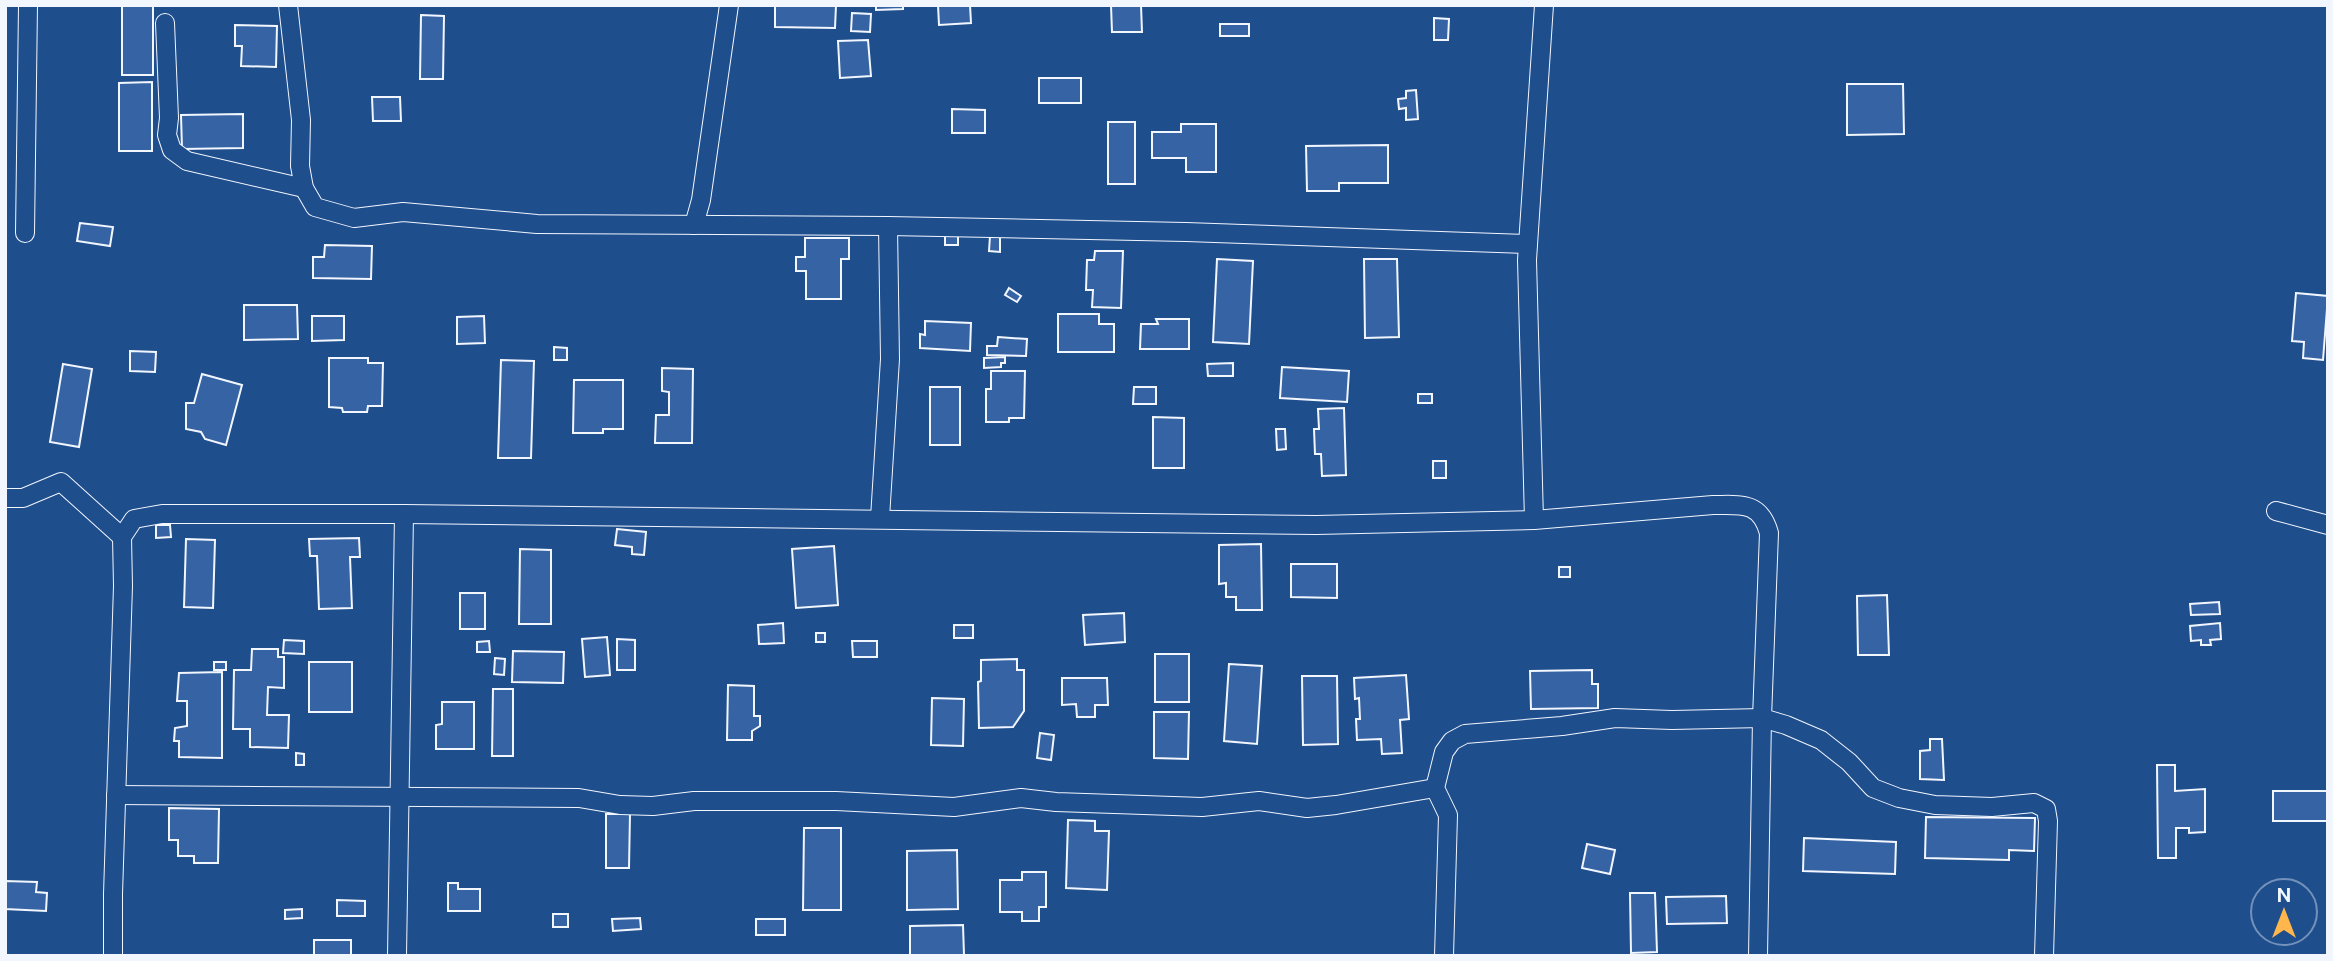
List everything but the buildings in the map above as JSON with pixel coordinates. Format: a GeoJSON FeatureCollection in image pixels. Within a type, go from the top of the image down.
{"type":"FeatureCollection","features":[{"type":"Feature","properties":{"kind":"street"},"geometry":{"type":"LineString","coordinates":[[25,233],[28,5]]}},
{"type":"Feature","properties":{"kind":"street"},"geometry":{"type":"LineString","coordinates":[[288,5],[301,120],[300,166],[304,188],[315,207],[354,218],[403,212],[537,224],[888,226],[1186,232],[1528,244]]}},
{"type":"Feature","properties":{"kind":"street"},"geometry":{"type":"LineString","coordinates":[[694,225],[701,200],[729,5]]}},
{"type":"Feature","properties":{"kind":"street"},"geometry":{"type":"LineString","coordinates":[[1534,520],[1528,244],[1544,5]]}},
{"type":"Feature","properties":{"kind":"street"},"geometry":{"type":"LineString","coordinates":[[165,23],[169,118],[167,135],[172,150],[187,161],[304,188]]}},
{"type":"Feature","properties":{"kind":"street"},"geometry":{"type":"LineString","coordinates":[[880,518],[890,359],[888,226]]}},
{"type":"Feature","properties":{"kind":"street"},"geometry":{"type":"LineString","coordinates":[[5,498],[23,498],[61,482],[122,537]]}},
{"type":"Feature","properties":{"kind":"street"},"geometry":{"type":"LineString","coordinates":[[113,956],[122,537],[134,519],[162,514],[404,514],[1316,524],[1534,520],[1713,505],[1743,505],[1758,511],[1766,522],[1769,547],[1762,718],[1758,956]]}},
{"type":"Feature","properties":{"kind":"street"},"geometry":{"type":"LineString","coordinates":[[2276,511],[2328,525]]}},
{"type":"Feature","properties":{"kind":"street"},"geometry":{"type":"LineString","coordinates":[[397,956],[404,514]]}},
{"type":"Feature","properties":{"kind":"street"},"geometry":{"type":"LineString","coordinates":[[1444,956],[1448,815],[1435,788],[1444,752],[1452,741],[1465,734],[1562,726],[1615,718],[1762,718],[1786,724],[1821,740],[1849,762],[1873,788],[1899,798],[1935,805],[1992,807],[2034,803],[2046,809],[2048,821],[2044,956]]}},
{"type":"Feature","properties":{"kind":"street"},"geometry":{"type":"LineString","coordinates":[[117,795],[579,798],[620,805],[653,806],[694,801],[836,801],[954,807],[1021,798],[1202,807],[1259,801],[1307,808],[1435,788]]}}]}
